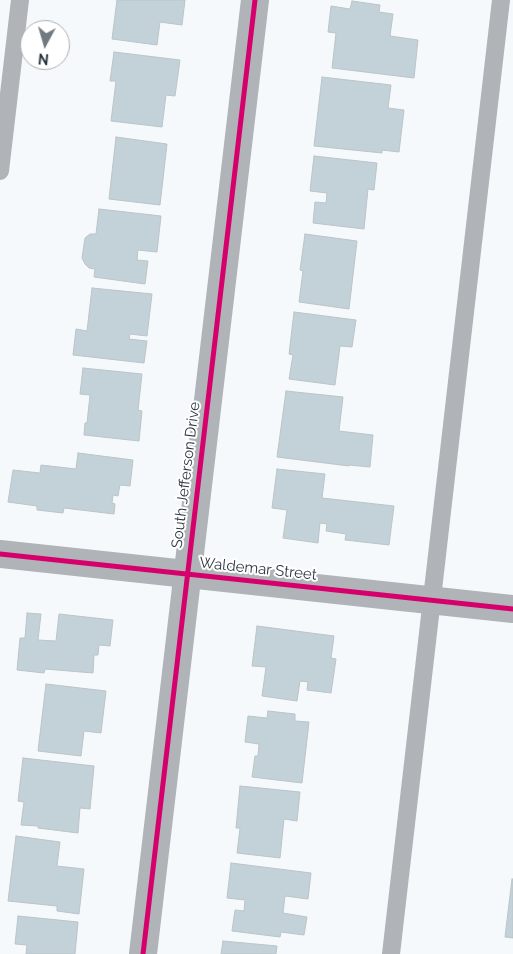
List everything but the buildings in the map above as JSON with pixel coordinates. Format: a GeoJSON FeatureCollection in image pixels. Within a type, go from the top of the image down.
{"type":"FeatureCollection","features":[{"type":"Feature","properties":{"kind":"street","name":"South Jefferson Drive"},"geometry":{"type":"LineString","coordinates":[[143,954],[255,0]]}},
{"type":"Feature","properties":{"kind":"street","name":"Waldemar Street"},"geometry":{"type":"LineString","coordinates":[[0,554],[513,609]]}},
{"type":"Feature","properties":{"kind":"lane"},"geometry":{"type":"LineString","coordinates":[[0,171],[20,0]]}},
{"type":"Feature","properties":{"kind":"lane"},"geometry":{"type":"LineString","coordinates":[[391,954],[501,0]]}},
{"type":"Feature","properties":{"kind":"cycle path"},"geometry":{"type":"LineString","coordinates":[[143,954],[255,0]]}},
{"type":"Feature","properties":{"kind":"cycle path"},"geometry":{"type":"LineString","coordinates":[[0,554],[513,609]]}}]}
